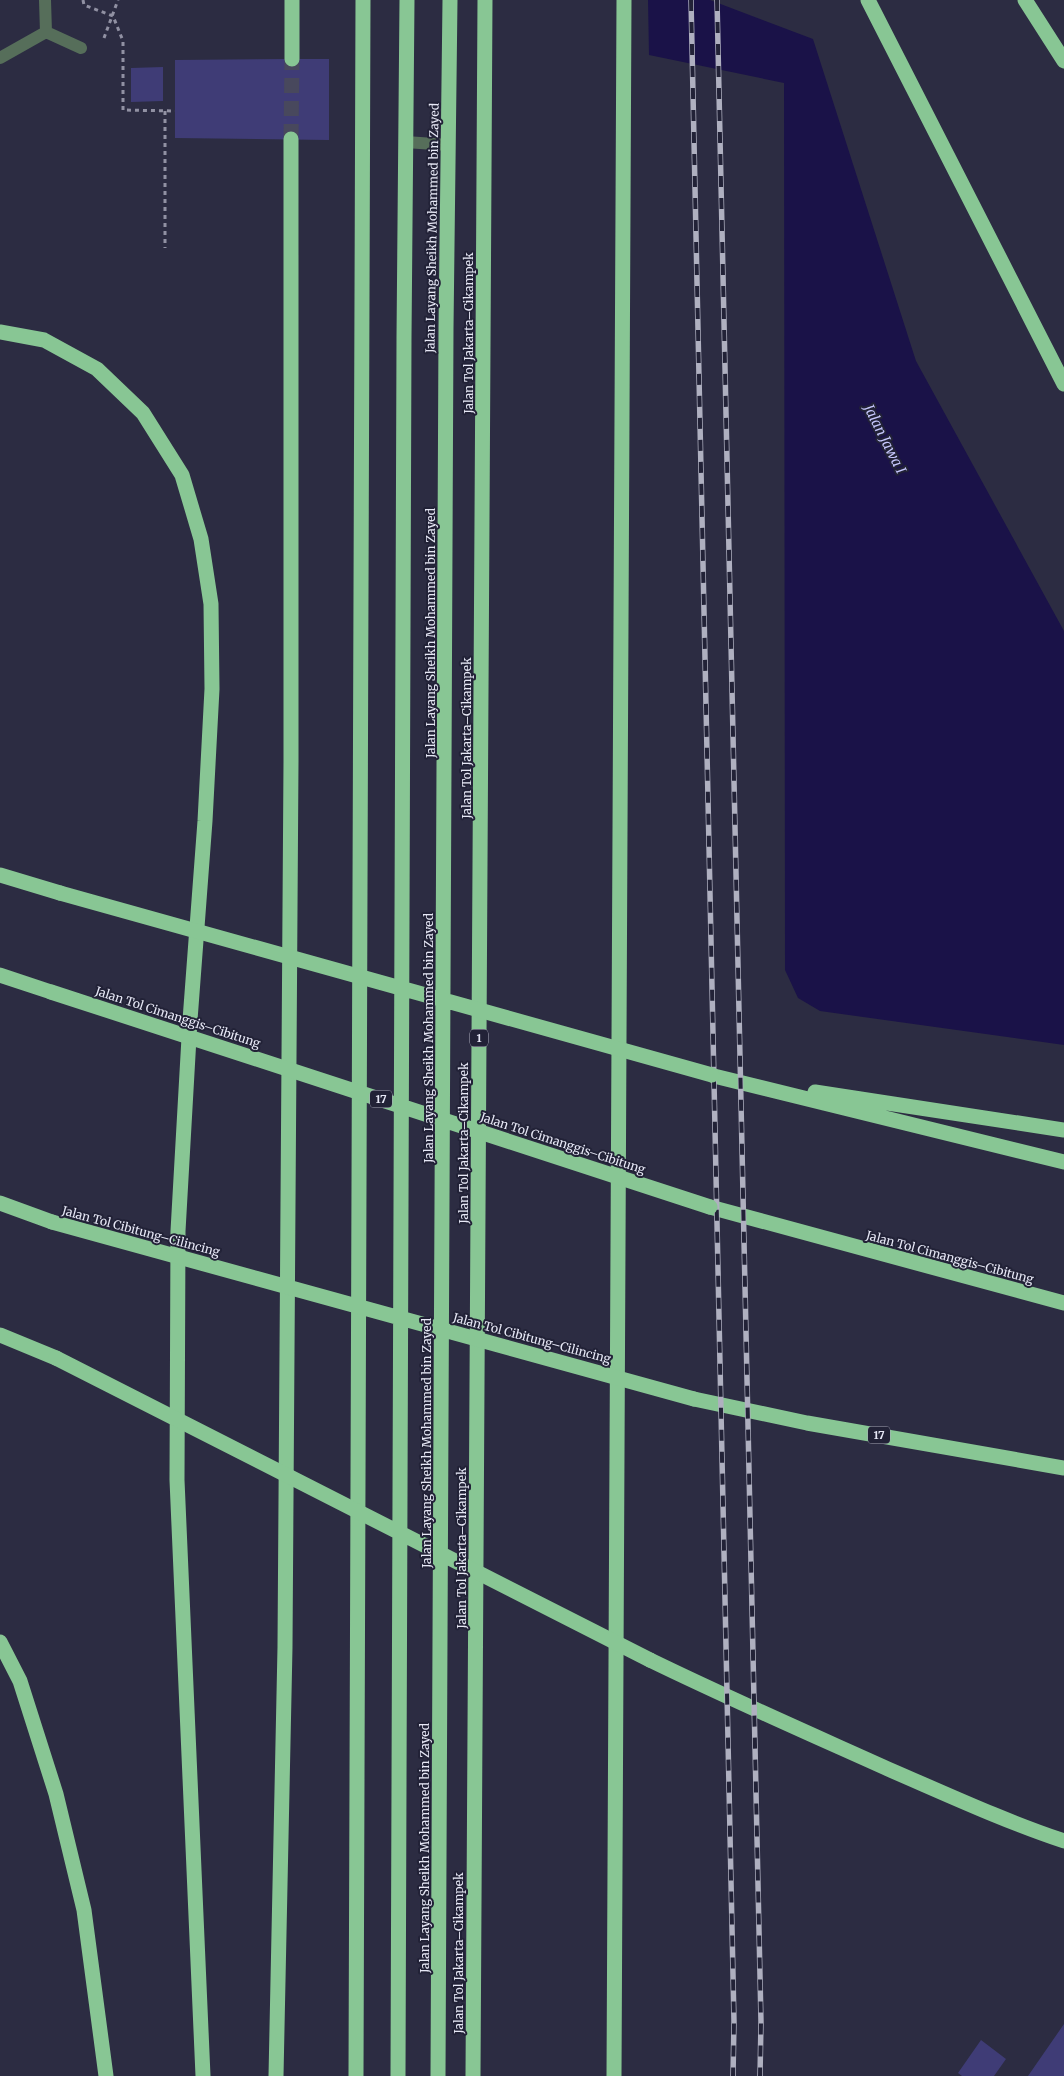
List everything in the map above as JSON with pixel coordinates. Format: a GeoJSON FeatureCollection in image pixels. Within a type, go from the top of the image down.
{"type":"FeatureCollection","features":[{"type":"Feature","properties":{"kind":"highway"},"geometry":{"type":"LineString","coordinates":[[292,0],[292,59]]}},
{"type":"Feature","properties":{"kind":"highway"},"geometry":{"type":"LineString","coordinates":[[356,2076],[363,0]]}},
{"type":"Feature","properties":{"kind":"highway","name":"Jalan Layang Sheikh Mohammed bin Zayed"},"geometry":{"type":"LineString","coordinates":[[398,2076],[407,0]]}},
{"type":"Feature","properties":{"kind":"highway","name":"Jalan Layang Sheikh Mohammed bin Zayed"},"geometry":{"type":"LineString","coordinates":[[438,2076],[450,0]]}},
{"type":"Feature","properties":{"kind":"highway","name":"Jalan Tol Jakarta–Cikampek"},"geometry":{"type":"LineString","coordinates":[[472,2076],[485,0]]}},
{"type":"Feature","properties":{"kind":"highway"},"geometry":{"type":"LineString","coordinates":[[614,2076],[624,0]]}},
{"type":"Feature","properties":{"kind":"highway"},"geometry":{"type":"LineString","coordinates":[[868,0],[1064,384]]}},
{"type":"Feature","properties":{"kind":"highway"},"geometry":{"type":"LineString","coordinates":[[1026,0],[1064,41]]}},
{"type":"Feature","properties":{"kind":"highway"},"geometry":{"type":"LineString","coordinates":[[1026,0],[1064,61]]}},
{"type":"Feature","properties":{"kind":"highway"},"geometry":{"type":"LineString","coordinates":[[276,2076],[285,1647],[291,762],[292,139]]}},
{"type":"Feature","properties":{"kind":"highway"},"geometry":{"type":"LineString","coordinates":[[0,332],[44,340],[97,369],[143,413],[182,475],[201,539],[211,604],[212,689],[178,1232],[177,1480],[204,2076]]}},
{"type":"Feature","properties":{"kind":"highway"},"geometry":{"type":"LineString","coordinates":[[0,875],[713,1076],[1064,1162]]}},
{"type":"Feature","properties":{"kind":"highway","name":"Jalan Tol Cimanggis–Cibitung"},"geometry":{"type":"LineString","coordinates":[[0,975],[710,1207],[1064,1303]]}},
{"type":"Feature","properties":{"kind":"highway"},"geometry":{"type":"LineString","coordinates":[[713,1076],[1064,1130]]}},
{"type":"Feature","properties":{"kind":"highway","name":"Jalan Tol Cibitung–Cilincing"},"geometry":{"type":"LineString","coordinates":[[0,1202],[52,1222],[694,1398],[807,1423],[1064,1468]]}},
{"type":"Feature","properties":{"kind":"highway"},"geometry":{"type":"LineString","coordinates":[[0,1335],[56,1358],[726,1697],[943,1793],[1032,1830],[1064,1841]]}},
{"type":"Feature","properties":{"kind":"highway"},"geometry":{"type":"LineString","coordinates":[[0,1642],[20,1681],[58,1804],[84,1910],[106,2076]]}},
{"type":"Feature","properties":{"kind":"lane"},"geometry":{"type":"LineString","coordinates":[[45,0],[46,32]]}},
{"type":"Feature","properties":{"kind":"lane"},"geometry":{"type":"LineString","coordinates":[[46,32],[81,48]]}},
{"type":"Feature","properties":{"kind":"lane"},"geometry":{"type":"LineString","coordinates":[[0,58],[46,32]]}},
{"type":"Feature","properties":{"kind":"lane"},"geometry":{"type":"LineString","coordinates":[[406,142],[448,145]]}},
{"type":"Feature","properties":{"kind":"path"},"geometry":{"type":"LineString","coordinates":[[83,0],[84,5],[113,16],[123,41],[123,110],[175,111]]}},
{"type":"Feature","properties":{"kind":"path"},"geometry":{"type":"LineString","coordinates":[[165,111],[165,248]]}},
{"type":"Feature","properties":{"kind":"water","name":"Jalan Jawa I"},"geometry":{"type":"Polygon","coordinates":[[[648,0],[710,0],[813,39],[916,361],[1064,631],[1064,1045],[820,1011],[798,998],[785,970],[784,83],[649,55],[648,0]]]}},
{"type":"Feature","properties":{"kind":"building"},"geometry":{"type":"Polygon","coordinates":[[[329,59],[329,140],[175,138],[175,60],[329,59]]]}},
{"type":"Feature","properties":{"kind":"building"},"geometry":{"type":"Polygon","coordinates":[[[163,67],[163,101],[131,102],[131,68],[163,67]]]}},
{"type":"Feature","properties":{"kind":"building"},"geometry":{"type":"Polygon","coordinates":[[[1064,2024],[1064,2076],[1028,2076],[1064,2024]]]}},
{"type":"Feature","properties":{"kind":"building"},"geometry":{"type":"Polygon","coordinates":[[[981,2040],[1006,2059],[994,2076],[962,2076],[958,2073],[981,2040]]]}},
{"type":"Feature","properties":{"kind":"tunnel"},"geometry":{"type":"LineString","coordinates":[[291,139],[292,59]]}},
{"type":"Feature","properties":{"kind":"railway"},"geometry":{"type":"LineString","coordinates":[[691,0],[734,2022],[733,2076]]}},
{"type":"Feature","properties":{"kind":"railway"},"geometry":{"type":"LineString","coordinates":[[717,0],[761,2022],[760,2076]]}}]}
